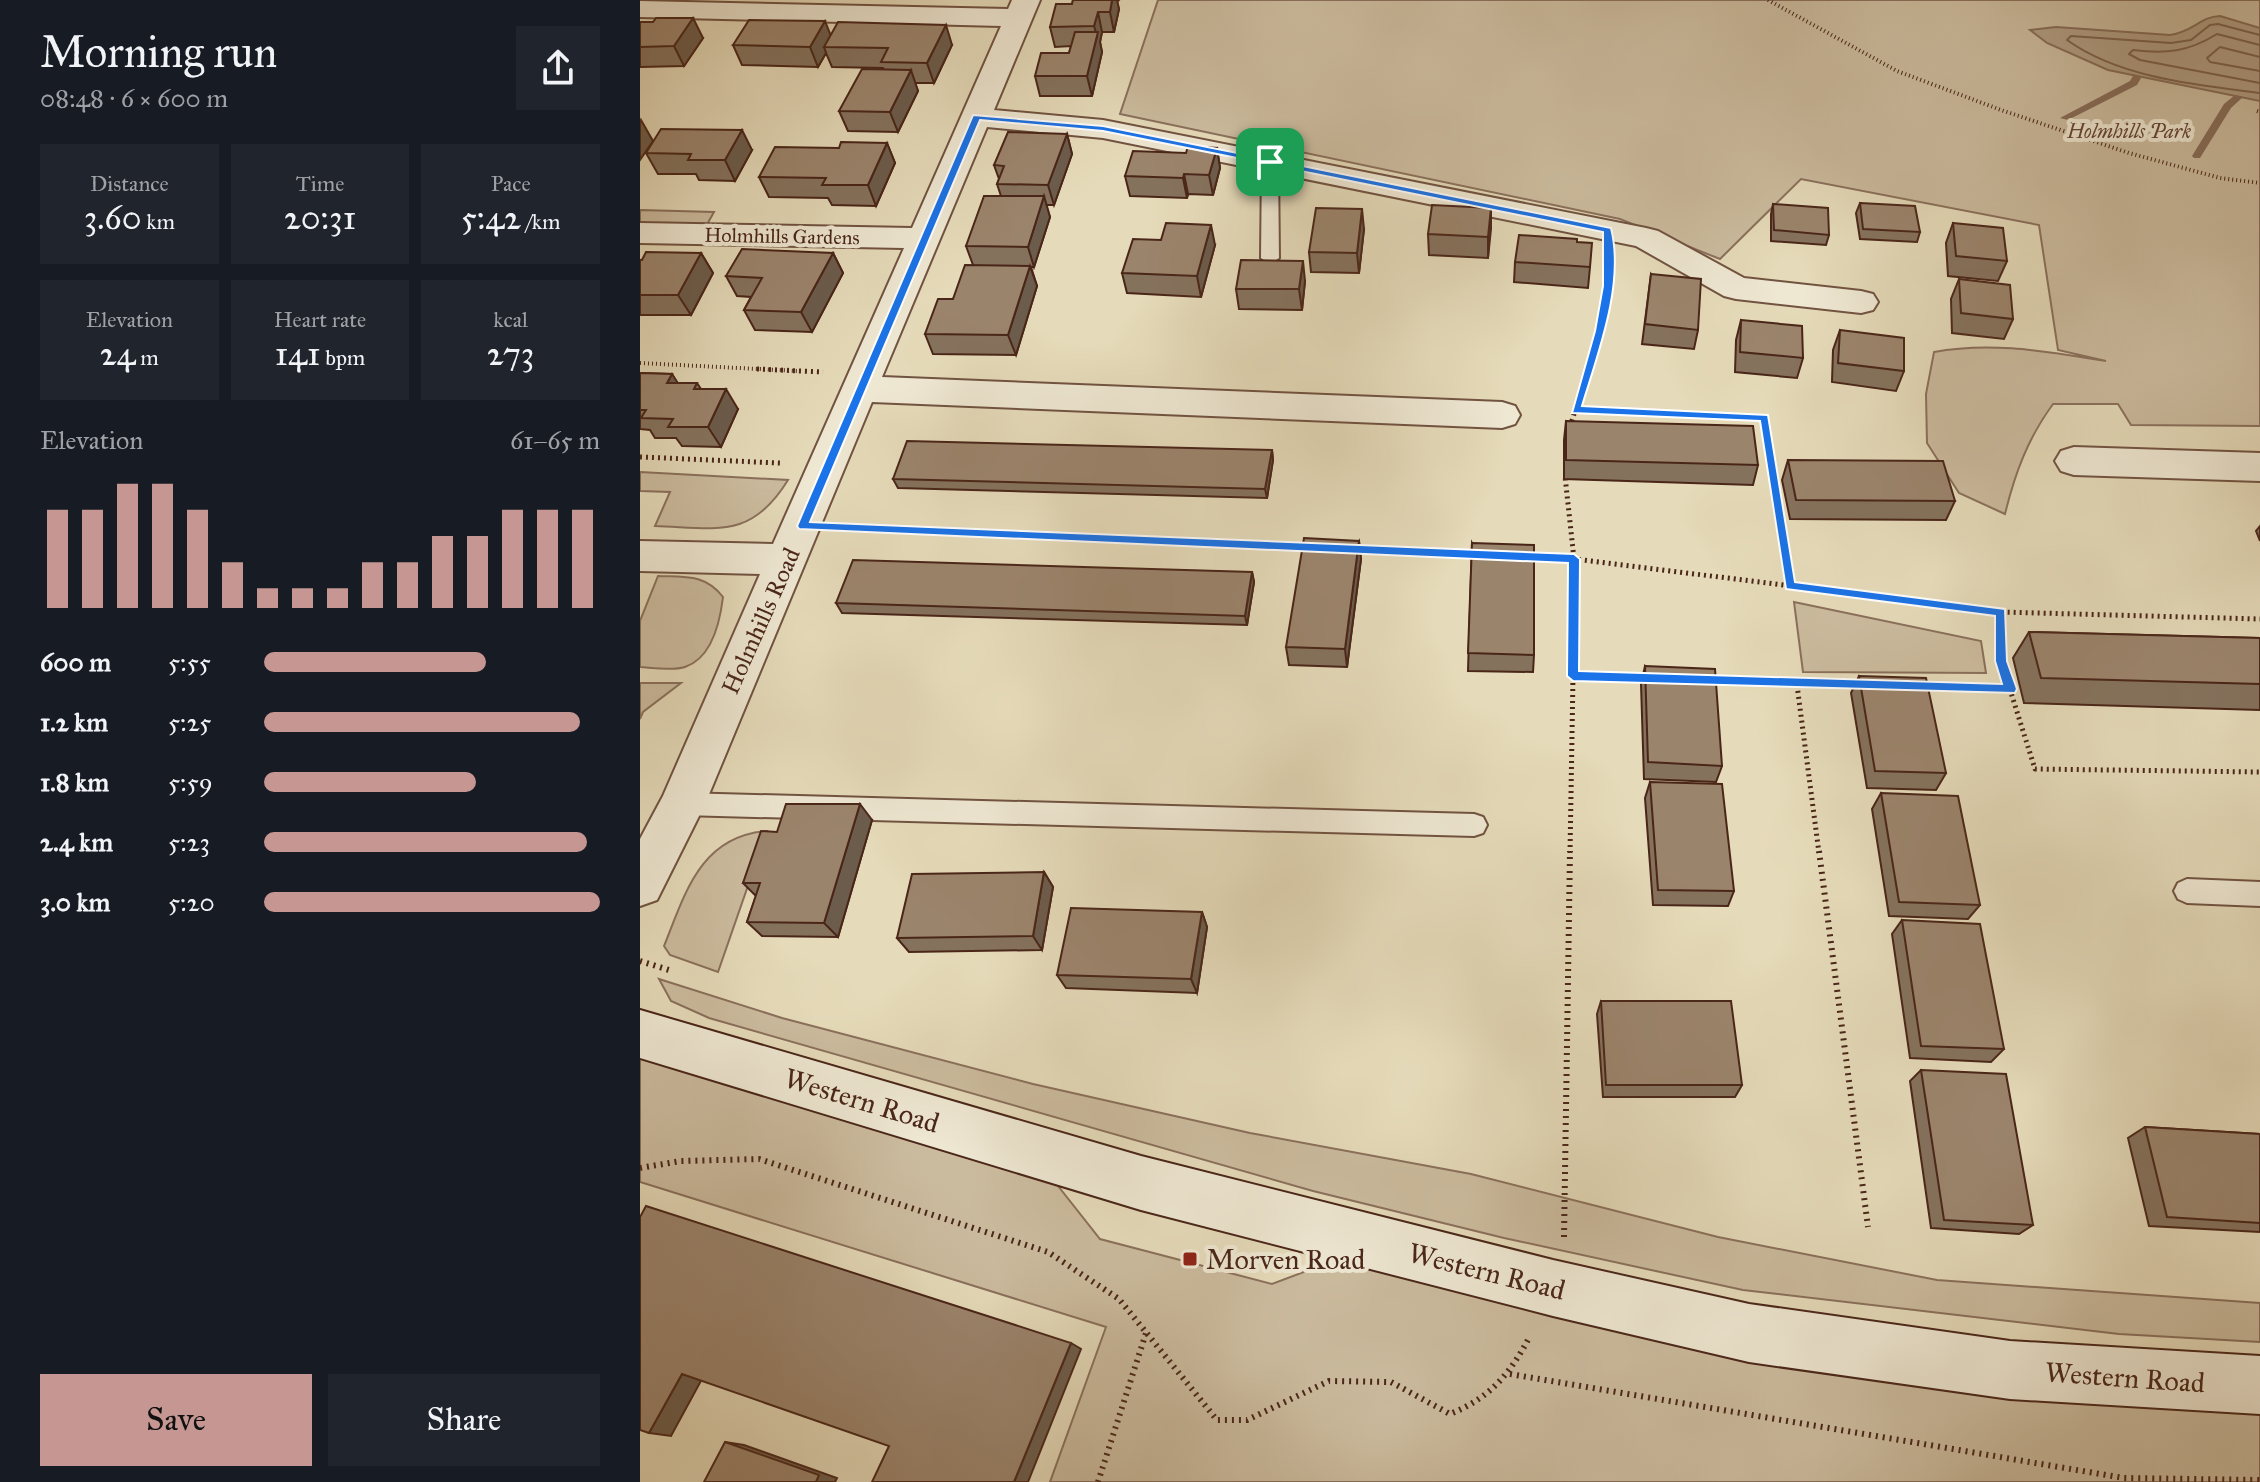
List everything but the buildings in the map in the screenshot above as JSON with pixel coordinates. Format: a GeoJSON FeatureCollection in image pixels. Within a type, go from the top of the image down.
{"type":"FeatureCollection","features":[{"type":"Feature","properties":{"kind":"street"},"geometry":{"type":"LineString","coordinates":[[640,9],[1022,9]]}},
{"type":"Feature","properties":{"kind":"street","name":"Holmhills Road"},"geometry":{"type":"LineString","coordinates":[[640,885],[682,804],[1022,9]]}},
{"type":"Feature","properties":{"kind":"street"},"geometry":{"type":"LineString","coordinates":[[976,117],[1103,129],[1608,230],[1646,238],[1736,288],[1861,302]]}},
{"type":"Feature","properties":{"kind":"street","name":"Holmhills Gardens"},"geometry":{"type":"LineString","coordinates":[[640,233],[925,238]]}},
{"type":"Feature","properties":{"kind":"street"},"geometry":{"type":"LineString","coordinates":[[864,382],[1502,415]]}},
{"type":"Feature","properties":{"kind":"street"},"geometry":{"type":"LineString","coordinates":[[2074,461],[2260,467]]}},
{"type":"Feature","properties":{"kind":"street"},"geometry":{"type":"LineString","coordinates":[[640,556],[795,543]]}},
{"type":"Feature","properties":{"kind":"street","name":"Western Road"},"geometry":{"type":"LineString","coordinates":[[640,1034],[1141,1183],[1558,1289],[1749,1333],[2010,1370],[2260,1385]]}},
{"type":"Feature","properties":{"kind":"lane"},"geometry":{"type":"LineString","coordinates":[[1270,162],[1270,258]]}},
{"type":"Feature","properties":{"kind":"lane"},"geometry":{"type":"LineString","coordinates":[[682,804],[1474,825]]}},
{"type":"Feature","properties":{"kind":"lane"},"geometry":{"type":"LineString","coordinates":[[2187,891],[2260,894]]}},
{"type":"Feature","properties":{"kind":"path"},"geometry":{"type":"LineString","coordinates":[[1768,0],[1897,71],[2001,110],[2190,170],[2260,183]]}},
{"type":"Feature","properties":{"kind":"path"},"geometry":{"type":"LineString","coordinates":[[1568,434],[1600,331],[1608,286],[1608,230]]}},
{"type":"Feature","properties":{"kind":"path"},"geometry":{"type":"LineString","coordinates":[[640,363],[864,382]]}},
{"type":"Feature","properties":{"kind":"path"},"geometry":{"type":"LineString","coordinates":[[1575,410],[1764,418],[1790,586]]}},
{"type":"Feature","properties":{"kind":"path"},"geometry":{"type":"LineString","coordinates":[[640,457],[829,465]]}},
{"type":"Feature","properties":{"kind":"path"},"geometry":{"type":"LineString","coordinates":[[640,1168],[681,1161],[759,1159],[1048,1252],[1119,1299],[1217,1420],[1247,1420],[1329,1381],[1391,1382],[1450,1414],[1478,1404],[1510,1374],[1558,1289],[1573,676],[1574,559],[1565,471]]}},
{"type":"Feature","properties":{"kind":"path"},"geometry":{"type":"LineString","coordinates":[[795,543],[1306,547]]}},
{"type":"Feature","properties":{"kind":"path"},"geometry":{"type":"LineString","coordinates":[[1354,549],[1479,555]]}},
{"type":"Feature","properties":{"kind":"path"},"geometry":{"type":"LineString","coordinates":[[1527,557],[1574,559],[2001,612],[2260,619]]}},
{"type":"Feature","properties":{"kind":"path"},"geometry":{"type":"LineString","coordinates":[[2001,612],[2001,661],[2035,769],[2260,772]]}},
{"type":"Feature","properties":{"kind":"path"},"geometry":{"type":"LineString","coordinates":[[1573,676],[1653,679]]}},
{"type":"Feature","properties":{"kind":"path"},"geometry":{"type":"LineString","coordinates":[[1701,681],[1873,687]]}},
{"type":"Feature","properties":{"kind":"path"},"geometry":{"type":"LineString","coordinates":[[1797,685],[1868,1227]]}},
{"type":"Feature","properties":{"kind":"path"},"geometry":{"type":"LineString","coordinates":[[1919,687],[2010,689]]}},
{"type":"Feature","properties":{"kind":"path"},"geometry":{"type":"LineString","coordinates":[[640,961],[669,970]]}},
{"type":"Feature","properties":{"kind":"path"},"geometry":{"type":"LineString","coordinates":[[1098,1482],[1146,1333]]}},
{"type":"Feature","properties":{"kind":"path"},"geometry":{"type":"LineString","coordinates":[[1510,1374],[2124,1478],[2260,1480]]}},
{"type":"Feature","properties":{"kind":"green space","name":"Holmhills Park"},"geometry":{"type":"Polygon","coordinates":[[[1158,0],[2260,0],[2260,426],[2131,425],[2118,404],[2053,404],[2023,456],[2005,514],[1959,493],[1927,443],[1926,394],[1934,352],[1999,348],[2106,361],[2058,350],[2039,225],[1801,179],[1720,259],[1620,219],[1120,114],[1158,0]]]}},
{"type":"Feature","properties":{"kind":"green space"},"geometry":{"type":"Polygon","coordinates":[[[640,210],[714,212],[705,228],[640,226],[640,210]]]}},
{"type":"Feature","properties":{"kind":"green space"},"geometry":{"type":"Polygon","coordinates":[[[640,472],[788,480],[760,513],[746,521],[715,528],[655,526],[670,492],[640,491],[640,472]]]}},
{"type":"Feature","properties":{"kind":"green space"},"geometry":{"type":"Polygon","coordinates":[[[658,576],[702,581],[723,597],[713,638],[702,656],[685,667],[640,667],[640,621],[658,576]]]}},
{"type":"Feature","properties":{"kind":"green space"},"geometry":{"type":"Polygon","coordinates":[[[1794,602],[1981,641],[1986,673],[1803,672],[1794,602]]]}},
{"type":"Feature","properties":{"kind":"green space"},"geometry":{"type":"Polygon","coordinates":[[[640,683],[681,683],[643,712],[640,719],[640,683]]]}},
{"type":"Feature","properties":{"kind":"green space"},"geometry":{"type":"Polygon","coordinates":[[[767,831],[718,972],[670,955],[664,946],[698,871],[726,844],[744,835],[767,831]]]}},
{"type":"Feature","properties":{"kind":"green space"},"geometry":{"type":"Polygon","coordinates":[[[659,979],[782,1018],[1033,1084],[1250,1133],[1471,1174],[1718,1237],[1937,1280],[2260,1303],[2260,1342],[2119,1334],[1743,1290],[1504,1238],[1313,1191],[709,1018],[671,1001],[659,979]]]}},
{"type":"Feature","properties":{"kind":"green space"},"geometry":{"type":"Polygon","coordinates":[[[640,1056],[1051,1177],[1100,1239],[1272,1284],[1333,1261],[1803,1358],[2260,1394],[2260,1482],[1050,1482],[1106,1327],[640,1182],[640,1056]]]}},
{"type":"Feature","properties":{"kind":"water"},"geometry":{"type":"Polygon","coordinates":[[[2220,16],[2260,28],[2260,101],[2108,70],[2047,43],[2030,30],[2056,27],[2170,35],[2220,16]]]}},
{"type":"Feature","properties":{"kind":"waterway"},"geometry":{"type":"LineString","coordinates":[[2065,118],[2134,83],[2136,78]]}},
{"type":"Feature","properties":{"kind":"waterway"},"geometry":{"type":"LineString","coordinates":[[2197,156],[2227,106],[2238,97]]}},
{"type":"Feature","properties":{"kind":"place","name":"Morven Road"},"geometry":{"type":"Point","coordinates":[1190,1259]}},
{"type":"Feature","properties":{"kind":"route"},"geometry":{"type":"LineString","coordinates":[[976,117],[1103,129],[1270,162],[1608,230],[1608,286],[1600,331],[1575,410],[1764,418],[1790,586],[2001,612],[2001,661],[2010,689],[1573,676],[1574,559],[803,526],[976,117]]}}]}
